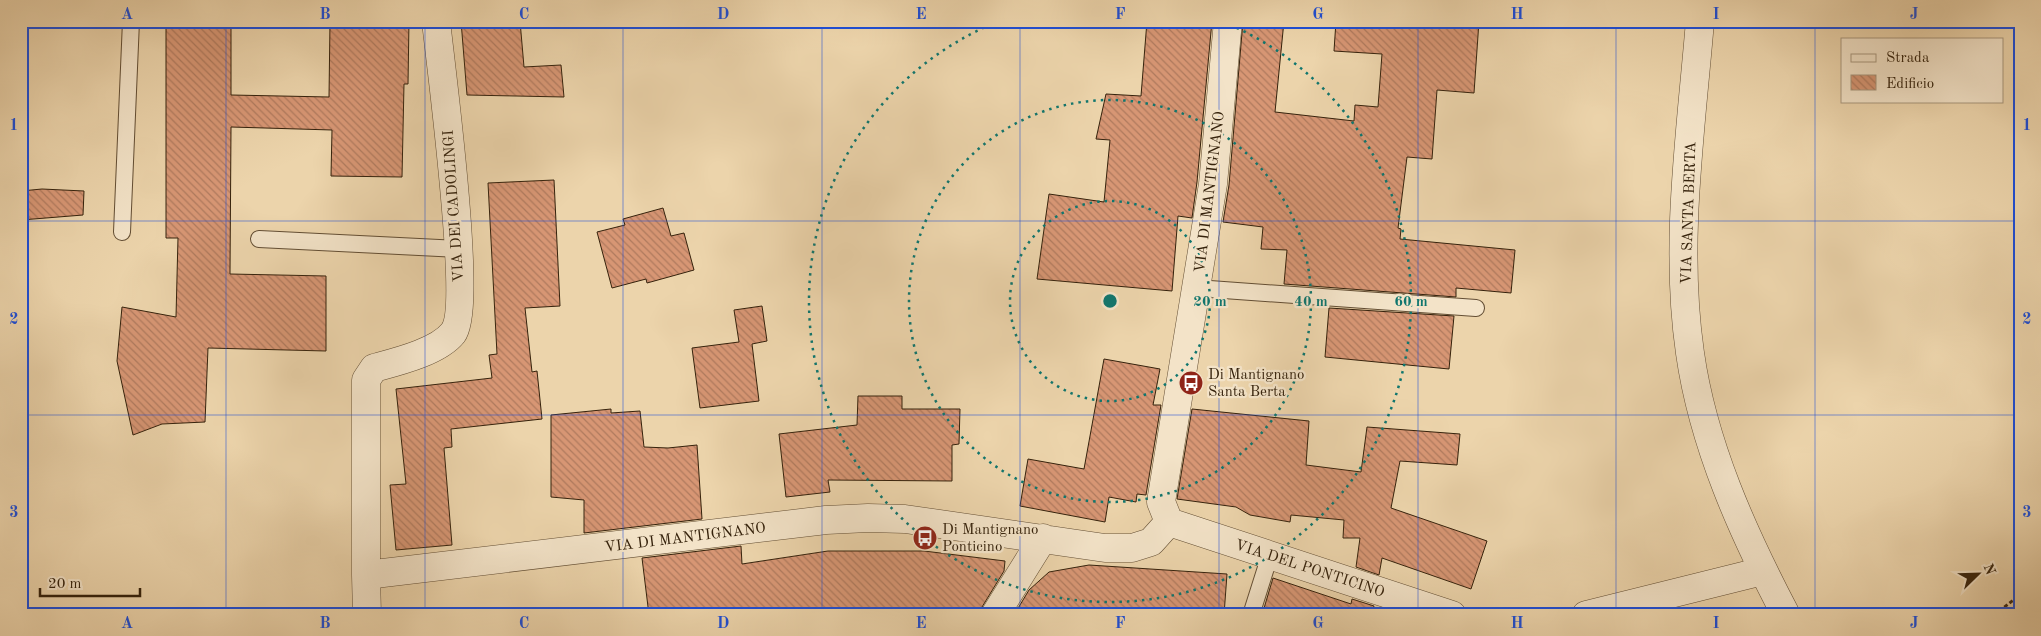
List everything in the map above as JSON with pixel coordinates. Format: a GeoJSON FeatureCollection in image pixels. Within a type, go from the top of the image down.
{"type":"FeatureCollection","features":[{"type":"Feature","properties":{"kind":"street","name":"VIA DEI CADOLINGI"},"geometry":{"type":"LineString","coordinates":[[366,576],[366,380],[374,368],[407,358],[440,344],[453,333],[460,307],[460,249],[436,21]]}},
{"type":"Feature","properties":{"kind":"street","name":"VIA DI MANTIGNANO"},"geometry":{"type":"LineString","coordinates":[[366,576],[826,520],[868,518],[905,519],[1105,548],[1132,548],[1151,542],[1169,522],[1161,502],[1213,184],[1228,21]]}},
{"type":"Feature","properties":{"kind":"street","name":"VIA SANTA BERTA"},"geometry":{"type":"LineString","coordinates":[[1700,21],[1683,253],[1684,296],[1690,354],[1703,412],[1718,463],[1739,519],[1786,615]]}},
{"type":"Feature","properties":{"kind":"street","name":"VIA DEL PONTICINO"},"geometry":{"type":"LineString","coordinates":[[1169,522],[1452,615]]}},
{"type":"Feature","properties":{"kind":"street"},"geometry":{"type":"LineString","coordinates":[[995,615],[1043,538]]}},
{"type":"Feature","properties":{"kind":"street"},"geometry":{"type":"LineString","coordinates":[[1586,615],[1763,571]]}},
{"type":"Feature","properties":{"kind":"street"},"geometry":{"type":"LineString","coordinates":[[366,576],[367,615]]}},
{"type":"Feature","properties":{"kind":"lane"},"geometry":{"type":"LineString","coordinates":[[122,232],[131,21]]}},
{"type":"Feature","properties":{"kind":"lane"},"geometry":{"type":"LineString","coordinates":[[258,239],[460,249]]}},
{"type":"Feature","properties":{"kind":"lane"},"geometry":{"type":"LineString","coordinates":[[1196,288],[1476,308]]}},
{"type":"Feature","properties":{"kind":"lane"},"geometry":{"type":"LineString","coordinates":[[1250,615],[1270,555]]}},
{"type":"Feature","properties":{"kind":"path"},"geometry":{"type":"LineString","coordinates":[[1994,615],[2020,595]]}},
{"type":"Feature","properties":{"kind":"building"},"geometry":{"type":"Polygon","coordinates":[[[330,21],[409,21],[408,84],[404,84],[402,177],[331,176],[332,130],[231,127],[230,274],[326,276],[326,351],[208,348],[205,422],[162,424],[133,435],[117,361],[122,307],[176,317],[178,238],[166,238],[166,23],[231,23],[231,95],[329,97],[330,21]]]}},
{"type":"Feature","properties":{"kind":"building"},"geometry":{"type":"Polygon","coordinates":[[[461,21],[520,21],[524,67],[561,65],[564,97],[467,95],[461,21]]]}},
{"type":"Feature","properties":{"kind":"building"},"geometry":{"type":"Polygon","coordinates":[[[1147,21],[1212,21],[1192,218],[1178,216],[1172,291],[1037,279],[1049,194],[1104,202],[1110,140],[1096,139],[1106,94],[1141,96],[1147,21]]]}},
{"type":"Feature","properties":{"kind":"building"},"geometry":{"type":"Polygon","coordinates":[[[1243,21],[1284,21],[1275,112],[1354,121],[1355,105],[1378,107],[1382,54],[1334,51],[1336,21],[1393,21],[1445,24],[1445,21],[1479,21],[1474,93],[1437,90],[1432,159],[1407,157],[1398,228],[1401,229],[1400,239],[1515,250],[1511,293],[1456,288],[1456,297],[1284,284],[1287,250],[1261,249],[1263,227],[1223,222],[1229,185],[1243,21]]]}},
{"type":"Feature","properties":{"kind":"building"},"geometry":{"type":"Polygon","coordinates":[[[554,180],[560,306],[525,308],[532,372],[537,371],[542,419],[451,429],[452,447],[444,448],[452,545],[396,550],[390,485],[406,484],[396,389],[492,378],[489,355],[497,354],[488,183],[554,180]]]}},
{"type":"Feature","properties":{"kind":"building"},"geometry":{"type":"Polygon","coordinates":[[[42,189],[84,191],[83,215],[21,220],[21,191],[42,189]]]}},
{"type":"Feature","properties":{"kind":"building"},"geometry":{"type":"Polygon","coordinates":[[[663,208],[671,236],[684,233],[694,270],[647,283],[646,279],[612,288],[597,232],[625,225],[623,219],[663,208]]]}},
{"type":"Feature","properties":{"kind":"building"},"geometry":{"type":"Polygon","coordinates":[[[762,306],[767,341],[752,344],[759,401],[700,408],[692,348],[739,342],[734,310],[762,306]]]}},
{"type":"Feature","properties":{"kind":"building"},"geometry":{"type":"Polygon","coordinates":[[[1329,308],[1454,316],[1449,369],[1325,357],[1329,308]]]}},
{"type":"Feature","properties":{"kind":"building"},"geometry":{"type":"Polygon","coordinates":[[[1104,359],[1160,369],[1153,405],[1161,405],[1146,495],[1137,494],[1136,502],[1109,497],[1105,522],[1020,506],[1028,459],[1084,469],[1104,359]]]}},
{"type":"Feature","properties":{"kind":"building"},"geometry":{"type":"Polygon","coordinates":[[[858,396],[902,396],[902,409],[960,409],[959,444],[952,445],[952,481],[828,480],[830,492],[786,497],[779,434],[857,425],[858,396]]]}},
{"type":"Feature","properties":{"kind":"building"},"geometry":{"type":"Polygon","coordinates":[[[611,409],[611,413],[640,411],[644,447],[668,448],[697,445],[702,519],[584,533],[584,500],[551,497],[551,415],[611,409]]]}},
{"type":"Feature","properties":{"kind":"building"},"geometry":{"type":"Polygon","coordinates":[[[1192,409],[1309,421],[1306,465],[1361,472],[1367,427],[1460,434],[1457,465],[1400,461],[1391,508],[1487,541],[1471,589],[1382,558],[1379,575],[1356,567],[1360,538],[1343,538],[1344,520],[1291,515],[1290,522],[1250,515],[1236,507],[1177,499],[1192,409]]]}},
{"type":"Feature","properties":{"kind":"building"},"geometry":{"type":"Polygon","coordinates":[[[741,546],[742,564],[828,551],[924,551],[1005,561],[1004,571],[979,615],[649,615],[642,558],[741,546]]]}},
{"type":"Feature","properties":{"kind":"building"},"geometry":{"type":"Polygon","coordinates":[[[1089,565],[1227,574],[1224,615],[1014,615],[1029,590],[1049,572],[1089,565]]]}},
{"type":"Feature","properties":{"kind":"building"},"geometry":{"type":"Polygon","coordinates":[[[1273,578],[1351,604],[1352,599],[1374,606],[1372,615],[1262,615],[1273,578]]]}},
{"type":"Feature","properties":{"kind":"place","name":"Di Mantignano Santa Berta"},"geometry":{"type":"Point","coordinates":[1191,383]}},
{"type":"Feature","properties":{"kind":"place","name":"Di Mantignano Ponticino"},"geometry":{"type":"Point","coordinates":[925,538]}}]}
